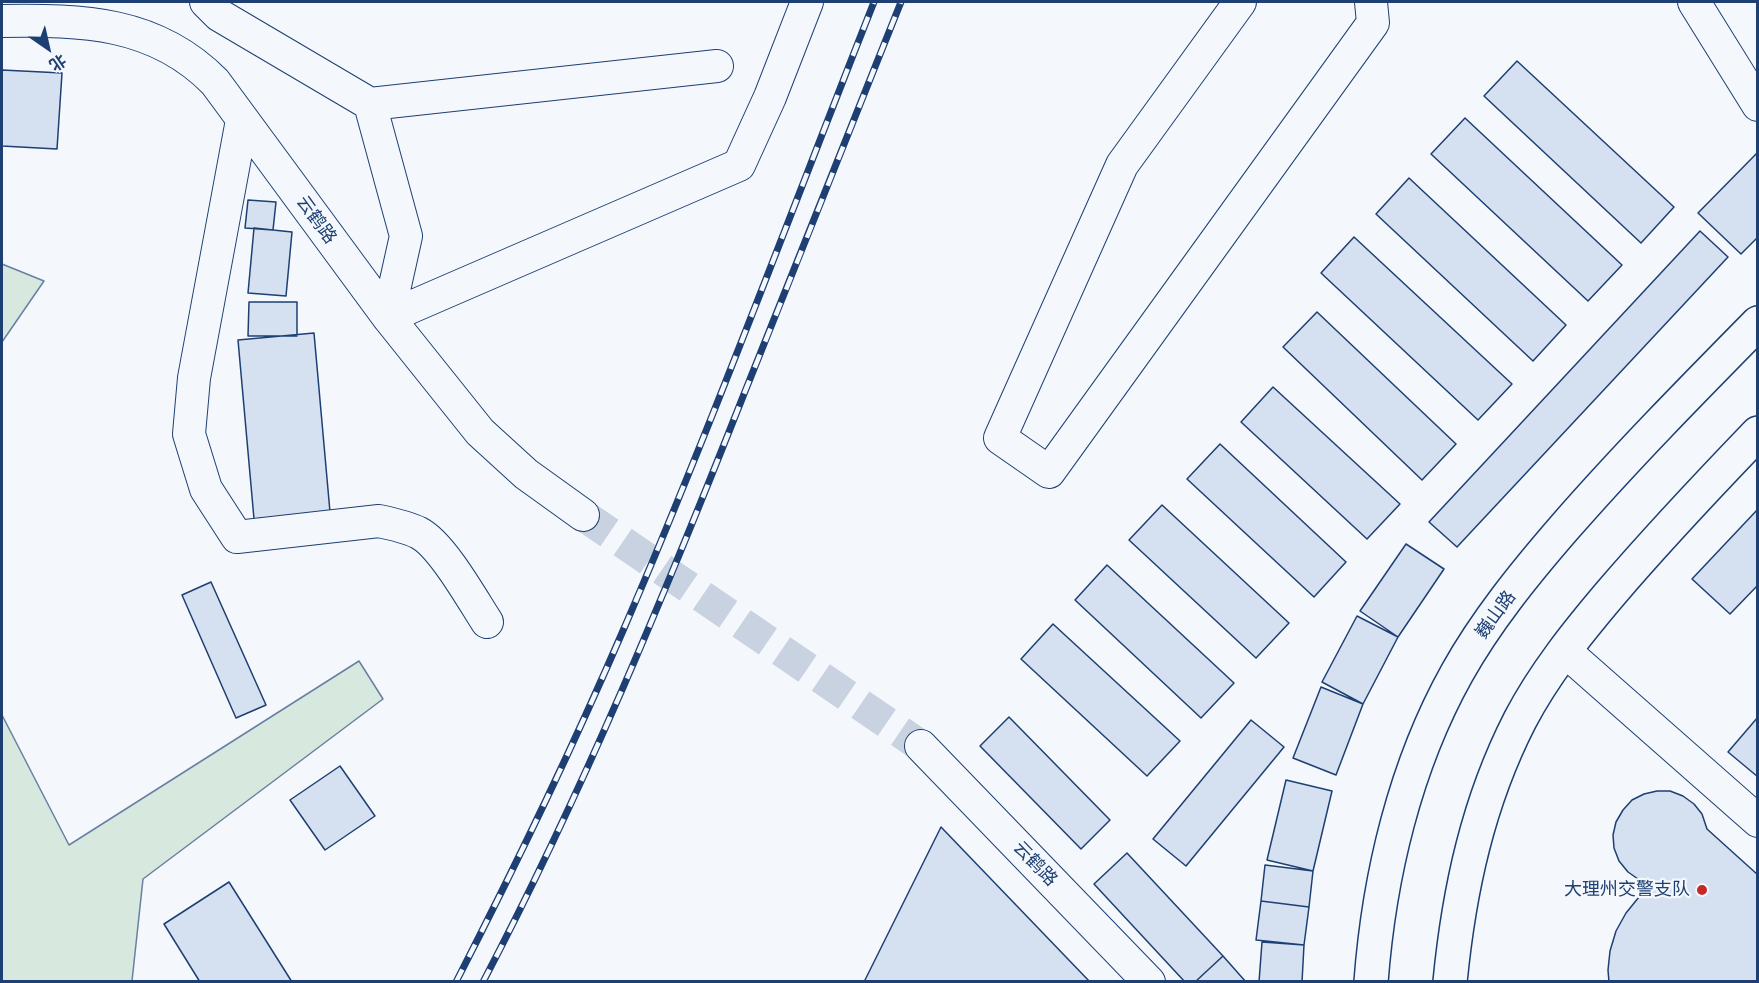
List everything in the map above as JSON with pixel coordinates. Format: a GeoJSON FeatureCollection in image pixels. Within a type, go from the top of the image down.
{"type":"FeatureCollection","features":[{"type":"Feature","properties":{"kind":"highway","name":"巍山路"},"geometry":{"type":"LineString","coordinates":[[1371,981],[1383,889],[1400,817],[1425,742],[1456,674],[1498,611],[1550,545],[1637,447],[1758,323]]}},
{"type":"Feature","properties":{"kind":"highway"},"geometry":{"type":"LineString","coordinates":[[1450,981],[1464,881],[1489,792],[1521,719],[1543,681],[1565,651],[1633,567],[1758,433]]}},
{"type":"Feature","properties":{"kind":"street"},"geometry":{"type":"LineString","coordinates":[[206,2],[219,15],[370,104],[717,66]]}},
{"type":"Feature","properties":{"kind":"street"},"geometry":{"type":"LineString","coordinates":[[388,317],[739,165],[770,97],[807,2]]}},
{"type":"Feature","properties":{"kind":"street"},"geometry":{"type":"LineString","coordinates":[[1240,2],[1122,165],[1000,438],[1049,472],[1373,23],[1371,2]]}},
{"type":"Feature","properties":{"kind":"street"},"geometry":{"type":"LineString","coordinates":[[1694,2],[1758,105]]}},
{"type":"Feature","properties":{"kind":"street","name":"云鹤路"},"geometry":{"type":"LineString","coordinates":[[2,21],[75,21],[124,29],[153,38],[200,67],[215,82],[388,317],[480,432],[526,474],[582,515]]}},
{"type":"Feature","properties":{"kind":"street"},"geometry":{"type":"LineString","coordinates":[[370,104],[406,236],[388,317]]}},
{"type":"Feature","properties":{"kind":"street"},"geometry":{"type":"LineString","coordinates":[[242,120],[194,378],[189,434],[206,489],[237,537],[379,521],[402,526],[422,534],[438,550],[487,622]]}},
{"type":"Feature","properties":{"kind":"street"},"geometry":{"type":"LineString","coordinates":[[1565,651],[1758,821]]}},
{"type":"Feature","properties":{"kind":"street","name":"云鹤路"},"geometry":{"type":"LineString","coordinates":[[921,746],[1149,981]]}},
{"type":"Feature","properties":{"kind":"shaded area"},"geometry":{"type":"Polygon","coordinates":[[[2,264],[44,281],[2,342],[2,264]]]}},
{"type":"Feature","properties":{"kind":"shaded area"},"geometry":{"type":"Polygon","coordinates":[[[359,661],[383,699],[143,879],[132,981],[2,981],[2,715],[69,845],[359,661]]]}},
{"type":"Feature","properties":{"kind":"building"},"geometry":{"type":"Polygon","coordinates":[[[1517,61],[1674,207],[1641,243],[1484,96],[1517,61]]]}},
{"type":"Feature","properties":{"kind":"building"},"geometry":{"type":"Polygon","coordinates":[[[2,70],[62,73],[57,149],[2,146],[2,70]]]}},
{"type":"Feature","properties":{"kind":"building"},"geometry":{"type":"Polygon","coordinates":[[[1465,118],[1622,265],[1588,301],[1431,154],[1465,118]]]}},
{"type":"Feature","properties":{"kind":"building"},"geometry":{"type":"Polygon","coordinates":[[[1758,152],[1758,237],[1741,254],[1698,213],[1758,152]]]}},
{"type":"Feature","properties":{"kind":"building"},"geometry":{"type":"Polygon","coordinates":[[[1409,178],[1566,325],[1533,361],[1376,214],[1409,178]]]}},
{"type":"Feature","properties":{"kind":"building"},"geometry":{"type":"Polygon","coordinates":[[[248,200],[276,202],[273,230],[245,228],[248,200]]]}},
{"type":"Feature","properties":{"kind":"building"},"geometry":{"type":"Polygon","coordinates":[[[254,228],[292,232],[286,296],[248,293],[254,228]]]}},
{"type":"Feature","properties":{"kind":"building"},"geometry":{"type":"Polygon","coordinates":[[[1700,231],[1728,257],[1457,547],[1429,522],[1700,231]]]}},
{"type":"Feature","properties":{"kind":"building"},"geometry":{"type":"Polygon","coordinates":[[[1354,237],[1512,384],[1478,420],[1321,273],[1354,237]]]}},
{"type":"Feature","properties":{"kind":"building"},"geometry":{"type":"Polygon","coordinates":[[[249,302],[297,302],[297,336],[248,336],[249,302]]]}},
{"type":"Feature","properties":{"kind":"building"},"geometry":{"type":"Polygon","coordinates":[[[1317,312],[1456,444],[1422,480],[1283,347],[1317,312]]]}},
{"type":"Feature","properties":{"kind":"building"},"geometry":{"type":"Polygon","coordinates":[[[314,333],[330,512],[254,519],[238,340],[314,333]]]}},
{"type":"Feature","properties":{"kind":"building"},"geometry":{"type":"Polygon","coordinates":[[[1273,387],[1400,504],[1367,539],[1241,422],[1273,387]]]}},
{"type":"Feature","properties":{"kind":"building"},"geometry":{"type":"Polygon","coordinates":[[[1220,444],[1346,562],[1314,597],[1187,479],[1220,444]]]}},
{"type":"Feature","properties":{"kind":"building"},"geometry":{"type":"Polygon","coordinates":[[[1162,505],[1289,623],[1256,658],[1129,540],[1162,505]]]}},
{"type":"Feature","properties":{"kind":"building"},"geometry":{"type":"Polygon","coordinates":[[[1758,509],[1758,585],[1730,614],[1692,579],[1758,509]]]}},
{"type":"Feature","properties":{"kind":"building"},"geometry":{"type":"Polygon","coordinates":[[[1406,544],[1444,569],[1398,637],[1360,611],[1406,544]]]}},
{"type":"Feature","properties":{"kind":"building"},"geometry":{"type":"Polygon","coordinates":[[[1107,565],[1234,683],[1201,718],[1075,600],[1107,565]]]}},
{"type":"Feature","properties":{"kind":"building"},"geometry":{"type":"Polygon","coordinates":[[[211,582],[266,705],[236,718],[182,595],[211,582]]]}},
{"type":"Feature","properties":{"kind":"building"},"geometry":{"type":"Polygon","coordinates":[[[1357,616],[1398,637],[1363,704],[1322,682],[1357,616]]]}},
{"type":"Feature","properties":{"kind":"building"},"geometry":{"type":"Polygon","coordinates":[[[1053,624],[1180,741],[1147,776],[1021,659],[1053,624]]]}},
{"type":"Feature","properties":{"kind":"building"},"geometry":{"type":"Polygon","coordinates":[[[1321,687],[1363,704],[1336,775],[1293,758],[1321,687]]]}},
{"type":"Feature","properties":{"kind":"building"},"geometry":{"type":"Polygon","coordinates":[[[1009,717],[1110,820],[1081,849],[980,746],[1009,717]]]}},
{"type":"Feature","properties":{"kind":"building"},"geometry":{"type":"Polygon","coordinates":[[[1758,717],[1758,777],[1728,752],[1758,717]]]}},
{"type":"Feature","properties":{"kind":"building"},"geometry":{"type":"Polygon","coordinates":[[[1251,720],[1284,747],[1186,866],[1153,839],[1251,720]]]}},
{"type":"Feature","properties":{"kind":"building"},"geometry":{"type":"Polygon","coordinates":[[[340,766],[375,816],[325,850],[290,800],[340,766]]]}},
{"type":"Feature","properties":{"kind":"building"},"geometry":{"type":"Polygon","coordinates":[[[1286,780],[1332,791],[1313,871],[1267,860],[1286,780]]]}},
{"type":"Feature","properties":{"kind":"building","name":"大理州交警支队"},"geometry":{"type":"Polygon","coordinates":[[[1657,791],[1670,791],[1694,804],[1702,814],[1707,829],[1758,875],[1758,982],[1609,982],[1610,951],[1616,931],[1626,913],[1639,897],[1655,884],[1638,879],[1619,861],[1614,848],[1613,835],[1616,822],[1632,800],[1657,791]]]}},
{"type":"Feature","properties":{"kind":"building"},"geometry":{"type":"Polygon","coordinates":[[[941,827],[1090,982],[864,982],[941,827]]]}},
{"type":"Feature","properties":{"kind":"building"},"geometry":{"type":"Polygon","coordinates":[[[1127,853],[1223,956],[1195,982],[1185,982],[1094,884],[1127,853]]]}},
{"type":"Feature","properties":{"kind":"building"},"geometry":{"type":"Polygon","coordinates":[[[1265,865],[1313,871],[1309,907],[1261,901],[1265,865]]]}},
{"type":"Feature","properties":{"kind":"building"},"geometry":{"type":"Polygon","coordinates":[[[229,882],[292,982],[200,982],[164,924],[229,882]]]}},
{"type":"Feature","properties":{"kind":"building"},"geometry":{"type":"Polygon","coordinates":[[[1261,901],[1309,907],[1304,945],[1256,940],[1261,901]]]}},
{"type":"Feature","properties":{"kind":"building"},"geometry":{"type":"Polygon","coordinates":[[[1262,942],[1304,945],[1302,982],[1259,982],[1262,942]]]}},
{"type":"Feature","properties":{"kind":"building"},"geometry":{"type":"Polygon","coordinates":[[[1223,956],[1246,982],[1195,982],[1223,956]]]}},
{"type":"Feature","properties":{"kind":"tunnel"},"geometry":{"type":"LineString","coordinates":[[583,515],[921,746]]}},
{"type":"Feature","properties":{"kind":"railway"},"geometry":{"type":"LineString","coordinates":[[456,982],[542,809],[622,633],[719,397],[874,2]]}},
{"type":"Feature","properties":{"kind":"railway"},"geometry":{"type":"LineString","coordinates":[[483,982],[555,838],[653,618],[901,2]]}},
{"type":"Feature","properties":{"kind":"place","name":"大理州交警支队"},"geometry":{"type":"Point","coordinates":[1702,890]}}]}
